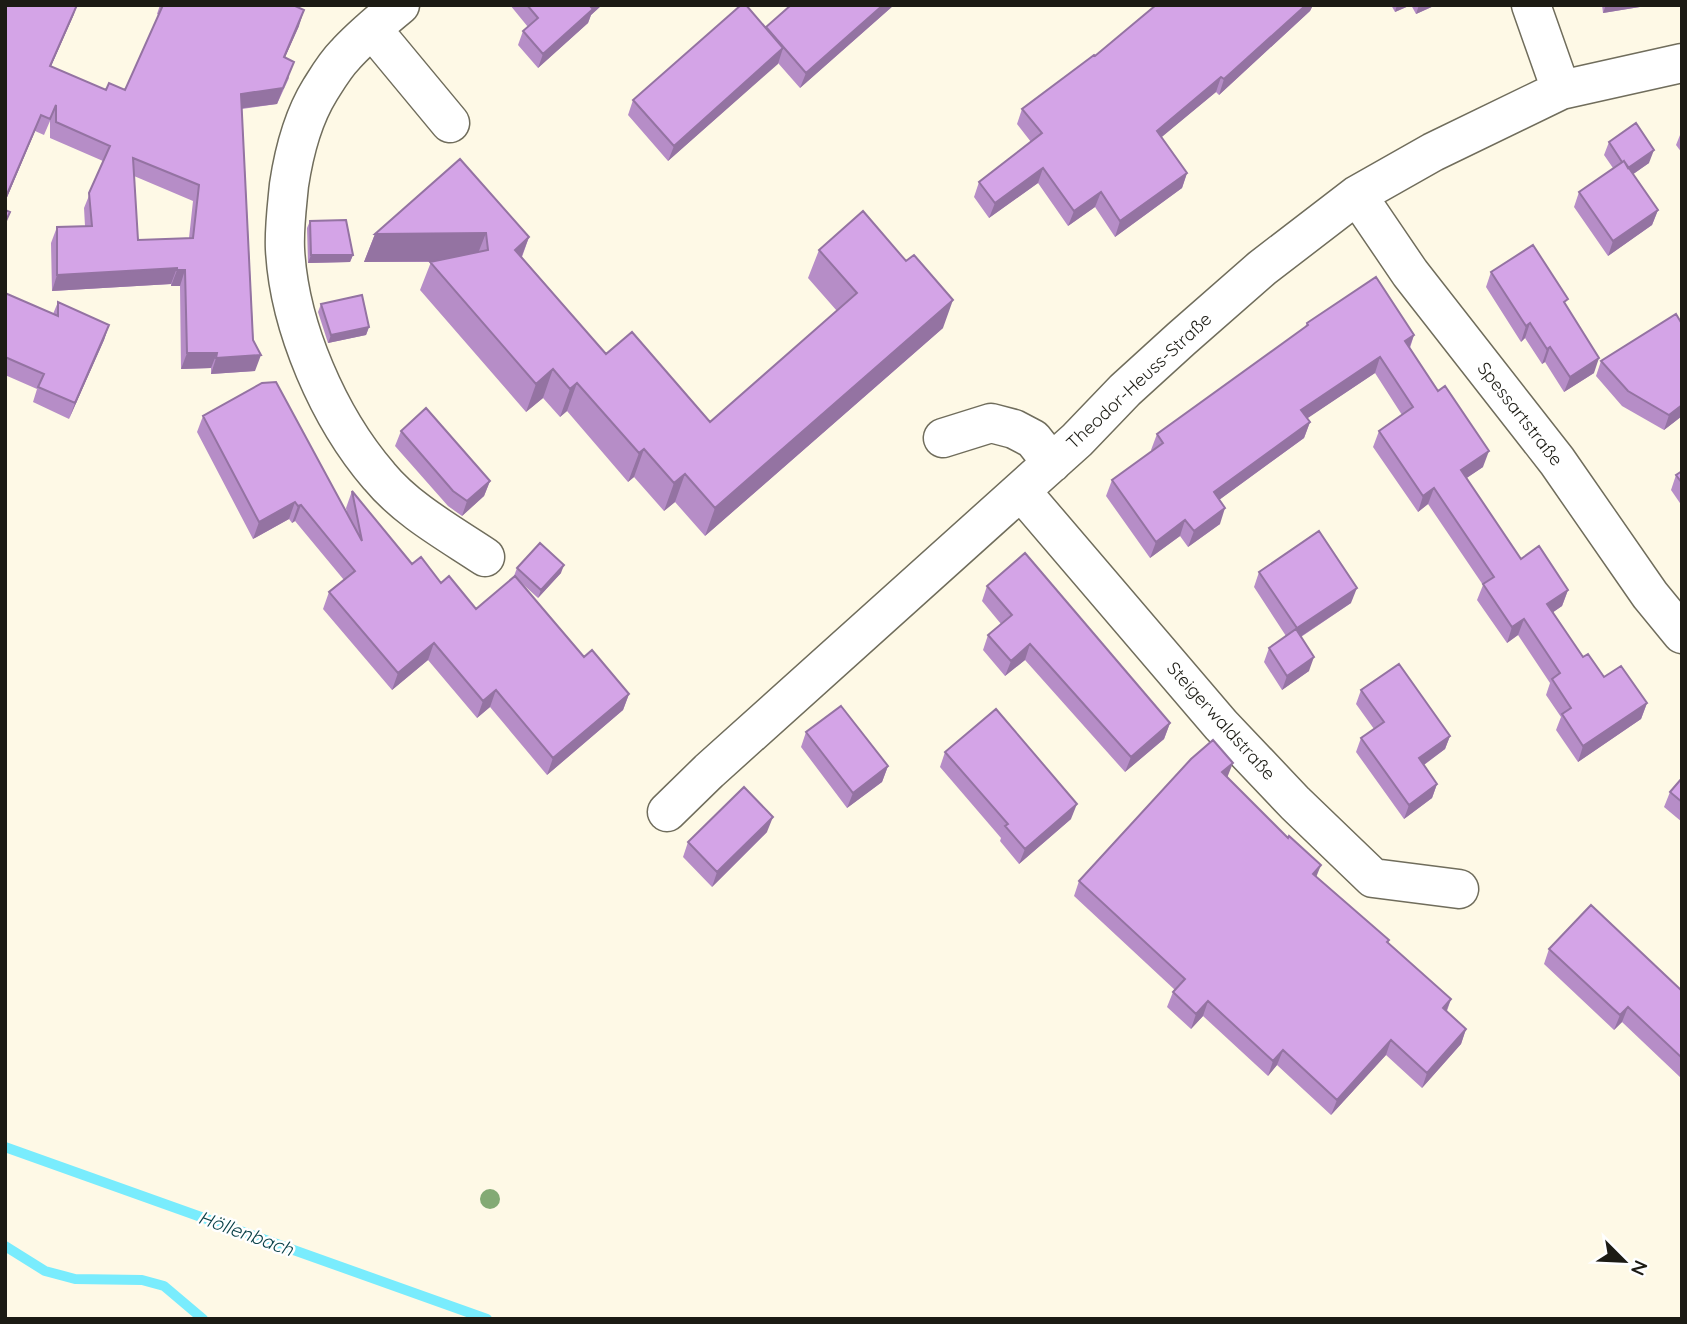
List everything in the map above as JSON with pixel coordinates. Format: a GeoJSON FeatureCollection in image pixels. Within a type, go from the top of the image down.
{"type":"FeatureCollection","features":[{"type":"Feature","properties":{"kind":"street"},"geometry":{"type":"LineString","coordinates":[[1531,5],[1561,90]]}},
{"type":"Feature","properties":{"kind":"street"},"geometry":{"type":"LineString","coordinates":[[450,123],[386,17],[344,56],[319,92],[299,135],[286,212],[285,250],[293,305],[314,371],[349,437],[380,478],[415,509],[485,557]]}},
{"type":"Feature","properties":{"kind":"street","name":"Theodor-Heuss-Straße"},"geometry":{"type":"LineString","coordinates":[[667,812],[709,771],[1052,463],[1125,390],[1191,330],[1262,268],[1357,195],[1433,152],[1561,90],[1682,63]]}},
{"type":"Feature","properties":{"kind":"street","name":"Spessartstraße"},"geometry":{"type":"LineString","coordinates":[[1357,195],[1410,273],[1557,461],[1650,595],[1682,634]]}},
{"type":"Feature","properties":{"kind":"street"},"geometry":{"type":"LineString","coordinates":[[943,438],[991,423],[1014,429],[1033,439],[1052,463]]}},
{"type":"Feature","properties":{"kind":"street","name":"Steigerwaldstraße"},"geometry":{"type":"LineString","coordinates":[[1021,491],[1221,724],[1295,803],[1373,878],[1459,888]]}},
{"type":"Feature","properties":{"kind":"building"},"geometry":{"type":"Polygon","coordinates":[[[5,5],[77,5],[50,66],[106,90],[109,83],[125,90],[163,5],[293,5],[304,10],[284,57],[294,62],[283,88],[241,94],[253,340],[261,355],[216,358],[217,353],[187,353],[185,270],[177,268],[57,275],[57,227],[92,226],[89,193],[110,146],[56,122],[56,105],[50,119],[41,115],[5,199],[5,5]],[[133,158],[138,240],[193,238],[199,185],[133,158]]]}},
{"type":"Feature","properties":{"kind":"building"},"geometry":{"type":"Polygon","coordinates":[[[527,5],[591,5],[593,9],[543,54],[523,31],[538,18],[527,5]]]}},
{"type":"Feature","properties":{"kind":"building"},"geometry":{"type":"Polygon","coordinates":[[[741,5],[746,5],[783,48],[674,146],[633,100],[741,5]]]}},
{"type":"Feature","properties":{"kind":"building"},"geometry":{"type":"Polygon","coordinates":[[[791,5],[883,5],[806,73],[766,27],[791,5]]]}},
{"type":"Feature","properties":{"kind":"building"},"geometry":{"type":"Polygon","coordinates":[[[1156,5],[1306,5],[1224,79],[1221,77],[1157,131],[1187,173],[1120,221],[1101,192],[1074,211],[1043,168],[995,203],[979,182],[1042,133],[1022,109],[1095,56],[1156,5]]]}},
{"type":"Feature","properties":{"kind":"building"},"geometry":{"type":"Polygon","coordinates":[[[1636,123],[1654,150],[1628,168],[1609,142],[1636,123]]]}},
{"type":"Feature","properties":{"kind":"building"},"geometry":{"type":"Polygon","coordinates":[[[460,159],[529,237],[515,250],[606,354],[632,332],[710,422],[857,293],[819,250],[863,211],[906,261],[914,255],[953,300],[715,508],[685,474],[674,483],[644,449],[639,453],[577,383],[570,389],[553,369],[536,384],[430,262],[488,250],[486,233],[375,234],[460,159]]]}},
{"type":"Feature","properties":{"kind":"building"},"geometry":{"type":"Polygon","coordinates":[[[1624,161],[1658,210],[1613,241],[1579,192],[1624,161]]]}},
{"type":"Feature","properties":{"kind":"building"},"geometry":{"type":"Polygon","coordinates":[[[5,210],[10,212],[5,223],[5,210]]]}},
{"type":"Feature","properties":{"kind":"building"},"geometry":{"type":"Polygon","coordinates":[[[346,220],[353,255],[311,255],[310,221],[346,220]]]}},
{"type":"Feature","properties":{"kind":"building"},"geometry":{"type":"Polygon","coordinates":[[[1533,245],[1568,299],[1564,302],[1599,358],[1570,377],[1530,323],[1526,326],[1491,272],[1533,245]]]}},
{"type":"Feature","properties":{"kind":"building"},"geometry":{"type":"Polygon","coordinates":[[[1376,277],[1414,335],[1405,341],[1438,391],[1445,386],[1489,451],[1461,470],[1521,559],[1539,546],[1568,590],[1547,604],[1583,657],[1588,654],[1604,677],[1621,666],[1647,703],[1583,746],[1562,714],[1571,708],[1552,679],[1560,673],[1524,619],[1512,627],[1483,584],[1494,577],[1434,488],[1423,496],[1379,431],[1413,407],[1380,357],[1301,410],[1310,422],[1214,492],[1225,508],[1194,531],[1185,520],[1156,542],[1112,480],[1163,443],[1157,434],[1308,325],[1307,323],[1376,277]]]}},
{"type":"Feature","properties":{"kind":"building"},"geometry":{"type":"Polygon","coordinates":[[[5,293],[58,316],[58,302],[109,325],[75,403],[38,387],[44,374],[5,357],[5,293]]]}},
{"type":"Feature","properties":{"kind":"building"},"geometry":{"type":"Polygon","coordinates":[[[362,295],[369,327],[331,335],[321,304],[362,295]]]}},
{"type":"Feature","properties":{"kind":"building"},"geometry":{"type":"Polygon","coordinates":[[[1676,314],[1682,324],[1682,405],[1669,415],[1628,391],[1601,361],[1676,314]]]}},
{"type":"Feature","properties":{"kind":"building"},"geometry":{"type":"Polygon","coordinates":[[[276,382],[362,541],[352,491],[412,564],[421,557],[441,583],[449,576],[476,609],[515,576],[584,657],[592,650],[629,694],[553,758],[496,690],[483,701],[434,643],[398,673],[329,592],[355,571],[301,505],[298,506],[295,502],[259,522],[203,416],[262,383],[276,382]]]}},
{"type":"Feature","properties":{"kind":"building"},"geometry":{"type":"Polygon","coordinates":[[[426,408],[490,481],[467,501],[453,491],[401,431],[426,408]]]}},
{"type":"Feature","properties":{"kind":"building"},"geometry":{"type":"Polygon","coordinates":[[[1682,471],[1682,483],[1676,475],[1682,471]]]}},
{"type":"Feature","properties":{"kind":"building"},"geometry":{"type":"Polygon","coordinates":[[[1319,531],[1357,588],[1297,628],[1259,572],[1319,531]]]}},
{"type":"Feature","properties":{"kind":"building"},"geometry":{"type":"Polygon","coordinates":[[[540,543],[564,565],[541,590],[517,568],[540,543]]]}},
{"type":"Feature","properties":{"kind":"building"},"geometry":{"type":"Polygon","coordinates":[[[1025,553],[1170,723],[1131,757],[1030,644],[1011,661],[988,635],[1012,615],[987,586],[1025,553]]]}},
{"type":"Feature","properties":{"kind":"building"},"geometry":{"type":"Polygon","coordinates":[[[1296,629],[1314,657],[1287,676],[1269,648],[1296,629]]]}},
{"type":"Feature","properties":{"kind":"building"},"geometry":{"type":"Polygon","coordinates":[[[1399,664],[1450,736],[1419,758],[1437,784],[1409,805],[1361,738],[1384,722],[1361,690],[1399,664]]]}},
{"type":"Feature","properties":{"kind":"building"},"geometry":{"type":"Polygon","coordinates":[[[841,706],[888,766],[853,793],[806,732],[841,706]]]}},
{"type":"Feature","properties":{"kind":"building"},"geometry":{"type":"Polygon","coordinates":[[[996,709],[1077,804],[1025,849],[1005,826],[1008,824],[945,752],[996,709]]]}},
{"type":"Feature","properties":{"kind":"building"},"geometry":{"type":"Polygon","coordinates":[[[1213,740],[1233,763],[1222,772],[1288,838],[1289,836],[1321,865],[1313,874],[1389,940],[1387,942],[1451,999],[1443,1008],[1466,1029],[1427,1073],[1391,1040],[1337,1100],[1283,1050],[1273,1061],[1208,1001],[1196,1014],[1173,992],[1185,979],[1079,881],[1191,759],[1213,740]]]}},
{"type":"Feature","properties":{"kind":"building"},"geometry":{"type":"Polygon","coordinates":[[[1682,778],[1682,802],[1670,792],[1682,778]]]}},
{"type":"Feature","properties":{"kind":"building"},"geometry":{"type":"Polygon","coordinates":[[[744,787],[773,817],[717,872],[688,842],[744,787]]]}},
{"type":"Feature","properties":{"kind":"building"},"geometry":{"type":"Polygon","coordinates":[[[1591,905],[1682,991],[1682,1058],[1628,1007],[1620,1015],[1549,949],[1591,905]]]}},
{"type":"Feature","properties":{"kind":"waterway","name":"Höllenbach"},"geometry":{"type":"LineString","coordinates":[[5,1147],[487,1319]]}},
{"type":"Feature","properties":{"kind":"waterway"},"geometry":{"type":"LineString","coordinates":[[5,1246],[45,1271],[75,1279],[142,1280],[164,1286],[203,1319]]}}]}
